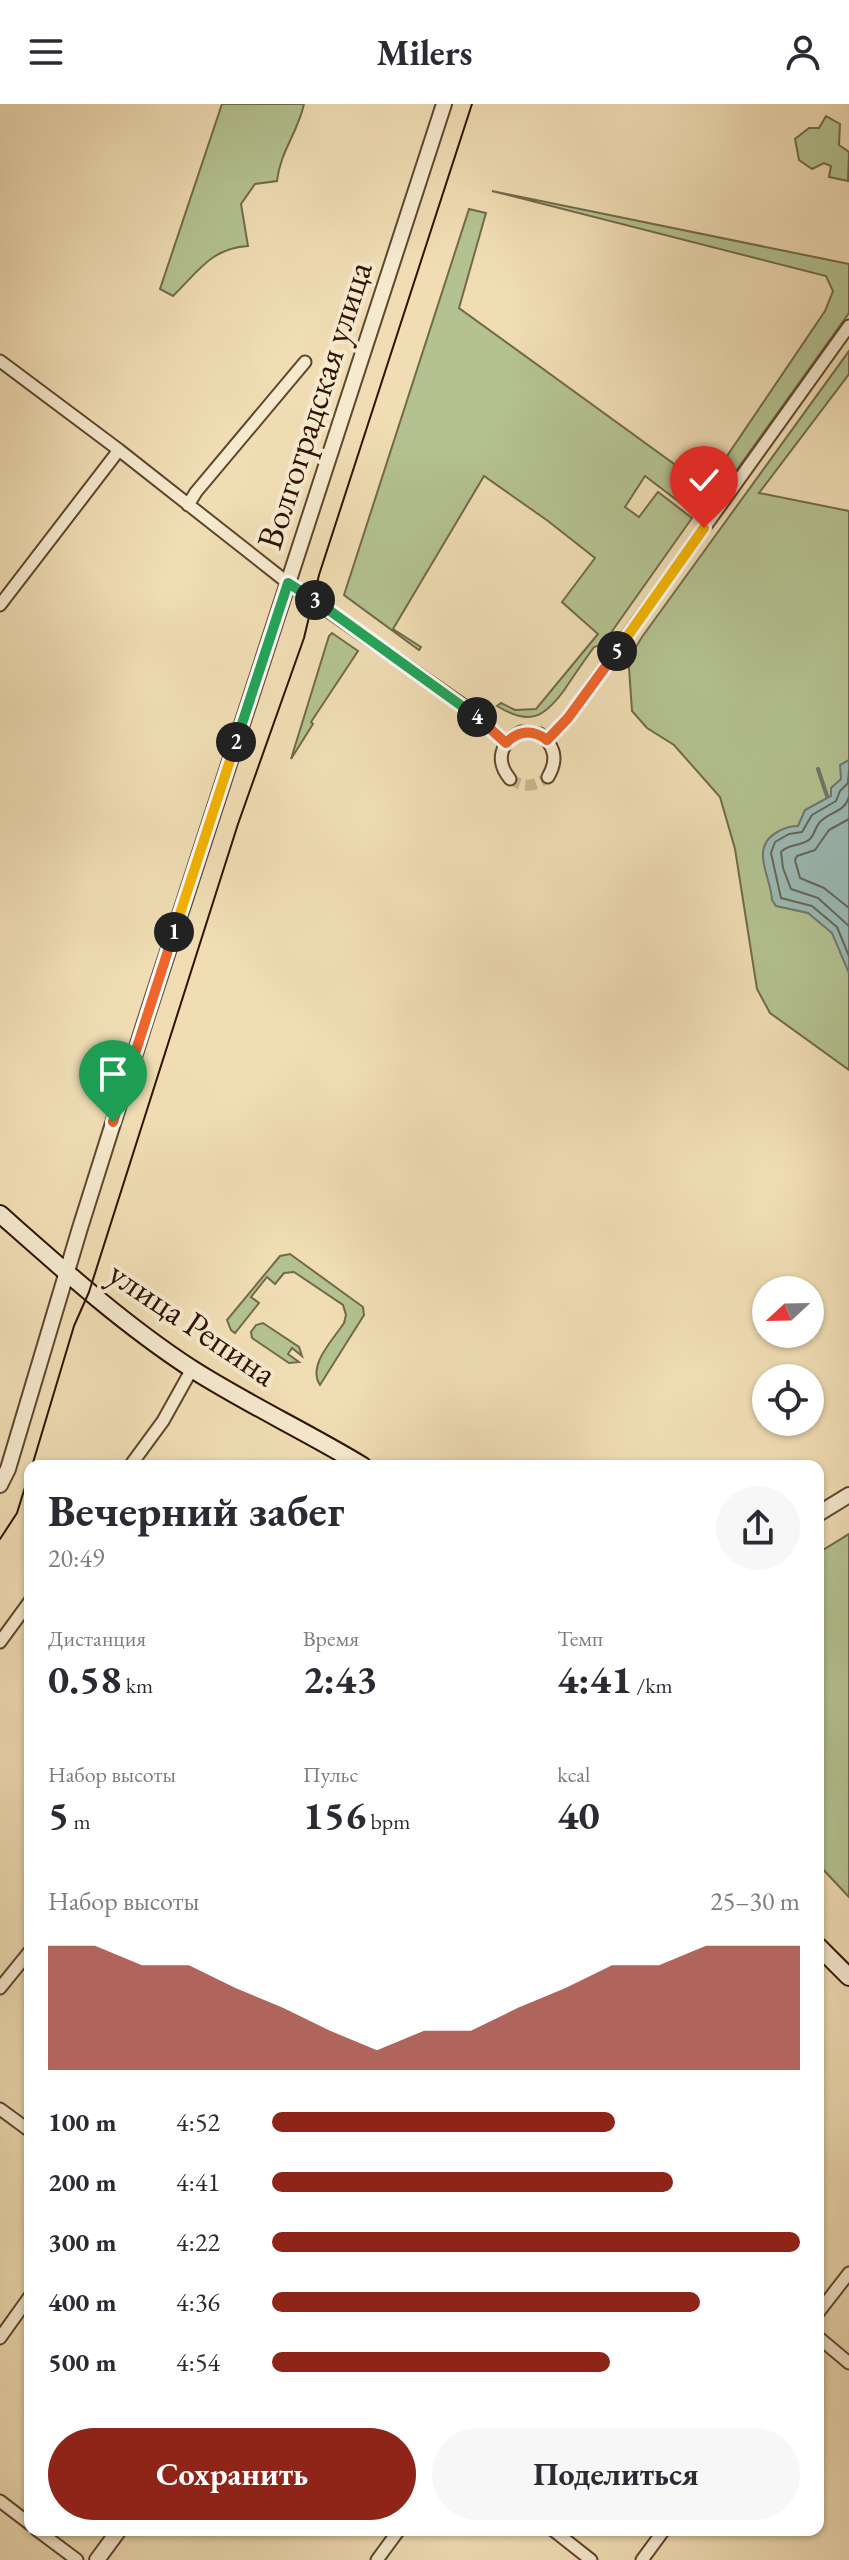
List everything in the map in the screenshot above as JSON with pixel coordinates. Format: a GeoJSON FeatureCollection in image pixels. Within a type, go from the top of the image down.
{"type":"FeatureCollection","features":[{"type":"Feature","properties":{"kind":"main road","name":"улица Репина"},"geometry":{"type":"LineString","coordinates":[[0,1214],[66,1273],[148,1338],[192,1369],[348,1460]]}},
{"type":"Feature","properties":{"kind":"main road"},"geometry":{"type":"LineString","coordinates":[[824,1952],[849,1977]]}},
{"type":"Feature","properties":{"kind":"street","name":"Волгоградская улица"},"geometry":{"type":"LineString","coordinates":[[0,1485],[8,1469],[145,1022],[444,104]]}},
{"type":"Feature","properties":{"kind":"street"},"geometry":{"type":"LineString","coordinates":[[547,740],[568,718],[849,326]]}},
{"type":"Feature","properties":{"kind":"street"},"geometry":{"type":"LineString","coordinates":[[0,361],[288,583],[470,710],[506,743]]}},
{"type":"Feature","properties":{"kind":"street"},"geometry":{"type":"LineString","coordinates":[[188,505],[305,362]]}},
{"type":"Feature","properties":{"kind":"street"},"geometry":{"type":"LineString","coordinates":[[0,605],[119,450]]}},
{"type":"Feature","properties":{"kind":"street"},"geometry":{"type":"LineString","coordinates":[[510,779],[504,772],[501,752],[513,736],[531,732],[540,734],[553,749],[555,758],[548,777]]}},
{"type":"Feature","properties":{"kind":"street"},"geometry":{"type":"LineString","coordinates":[[134,1460],[163,1421],[192,1369]]}},
{"type":"Feature","properties":{"kind":"street"},"geometry":{"type":"LineString","coordinates":[[824,1510],[849,1495]]}},
{"type":"Feature","properties":{"kind":"street"},"geometry":{"type":"LineString","coordinates":[[0,1642],[24,1609]]}},
{"type":"Feature","properties":{"kind":"street"},"geometry":{"type":"LineString","coordinates":[[0,1988],[24,1958]]}},
{"type":"Feature","properties":{"kind":"street"},"geometry":{"type":"LineString","coordinates":[[0,2109],[24,2127]]}},
{"type":"Feature","properties":{"kind":"street"},"geometry":{"type":"LineString","coordinates":[[824,2305],[849,2273]]}},
{"type":"Feature","properties":{"kind":"street"},"geometry":{"type":"LineString","coordinates":[[0,2338],[24,2304]]}},
{"type":"Feature","properties":{"kind":"street"},"geometry":{"type":"LineString","coordinates":[[824,2342],[849,2363]]}},
{"type":"Feature","properties":{"kind":"street"},"geometry":{"type":"LineString","coordinates":[[0,2501],[24,2519]]}},
{"type":"Feature","properties":{"kind":"street"},"geometry":{"type":"LineString","coordinates":[[45,2536],[77,2560]]}},
{"type":"Feature","properties":{"kind":"street"},"geometry":{"type":"LineString","coordinates":[[97,2560],[115,2536]]}},
{"type":"Feature","properties":{"kind":"street"},"geometry":{"type":"LineString","coordinates":[[377,2560],[395,2536]]}},
{"type":"Feature","properties":{"kind":"street"},"geometry":{"type":"LineString","coordinates":[[561,2536],[591,2560]]}},
{"type":"Feature","properties":{"kind":"street"},"geometry":{"type":"LineString","coordinates":[[642,2560],[660,2536]]}},
{"type":"Feature","properties":{"kind":"green space"},"geometry":{"type":"Polygon","coordinates":[[[222,104],[304,104],[277,181],[255,184],[241,204],[248,246],[215,256],[173,296],[160,289],[222,104]]]}},
{"type":"Feature","properties":{"kind":"green space"},"geometry":{"type":"Polygon","coordinates":[[[826,116],[840,124],[839,145],[849,152],[848,181],[829,177],[831,166],[824,163],[812,169],[799,160],[795,139],[809,128],[819,128],[826,116]]]}},
{"type":"Feature","properties":{"kind":"green space"},"geometry":{"type":"Polygon","coordinates":[[[492,191],[849,264],[849,313],[736,471],[711,493],[695,514],[645,476],[625,507],[639,517],[658,492],[692,518],[603,644],[594,647],[550,707],[536,716],[527,717],[497,706],[501,703],[515,710],[536,709],[598,634],[562,602],[595,558],[484,476],[393,629],[421,647],[419,650],[344,595],[469,209],[486,213],[459,308],[706,487],[825,311],[833,291],[826,276],[492,191]]]}},
{"type":"Feature","properties":{"kind":"green space"},"geometry":{"type":"Polygon","coordinates":[[[849,351],[849,374],[759,493],[849,511],[849,1070],[770,1013],[757,989],[735,849],[720,797],[674,745],[647,728],[632,711],[629,668],[631,655],[642,637],[849,351]]]}},
{"type":"Feature","properties":{"kind":"green space"},"geometry":{"type":"Polygon","coordinates":[[[332,633],[358,651],[311,722],[313,724],[291,759],[329,636],[332,633]]]}},
{"type":"Feature","properties":{"kind":"green space"},"geometry":{"type":"Polygon","coordinates":[[[290,1254],[363,1307],[364,1315],[320,1385],[317,1377],[319,1361],[344,1323],[346,1315],[343,1305],[294,1272],[284,1273],[275,1284],[267,1277],[251,1297],[259,1303],[235,1333],[227,1320],[280,1256],[290,1254]]]}},
{"type":"Feature","properties":{"kind":"green space"},"geometry":{"type":"Polygon","coordinates":[[[263,1323],[299,1347],[302,1356],[292,1348],[288,1354],[299,1362],[289,1363],[252,1338],[251,1332],[256,1325],[263,1323]]]}},
{"type":"Feature","properties":{"kind":"green space"},"geometry":{"type":"Polygon","coordinates":[[[849,1534],[849,1897],[824,1870],[824,1549],[849,1534]]]}},
{"type":"Feature","properties":{"kind":"water"},"geometry":{"type":"Polygon","coordinates":[[[849,760],[849,973],[832,933],[808,913],[776,906],[772,900],[763,854],[770,838],[784,829],[798,826],[805,810],[831,796],[831,788],[841,779],[840,765],[849,760]]]}},
{"type":"Feature","properties":{"kind":"waterway"},"geometry":{"type":"LineString","coordinates":[[818,769],[827,796]]}},
{"type":"Feature","properties":{"kind":"tunnel"},"geometry":{"type":"LineString","coordinates":[[510,779],[529,785],[548,777]]}},
{"type":"Feature","properties":{"kind":"tram line"},"geometry":{"type":"LineString","coordinates":[[34,1460],[74,1326],[89,1292],[238,824],[304,638],[319,575],[472,104]]}},
{"type":"Feature","properties":{"kind":"tram line"},"geometry":{"type":"LineString","coordinates":[[0,1539],[17,1513],[24,1490]]}},
{"type":"Feature","properties":{"kind":"route"},"geometry":{"type":"LineString","coordinates":[[113,1122],[288,583],[470,710],[506,743],[521,732],[540,734],[547,740],[568,718],[704,528]]}}]}
